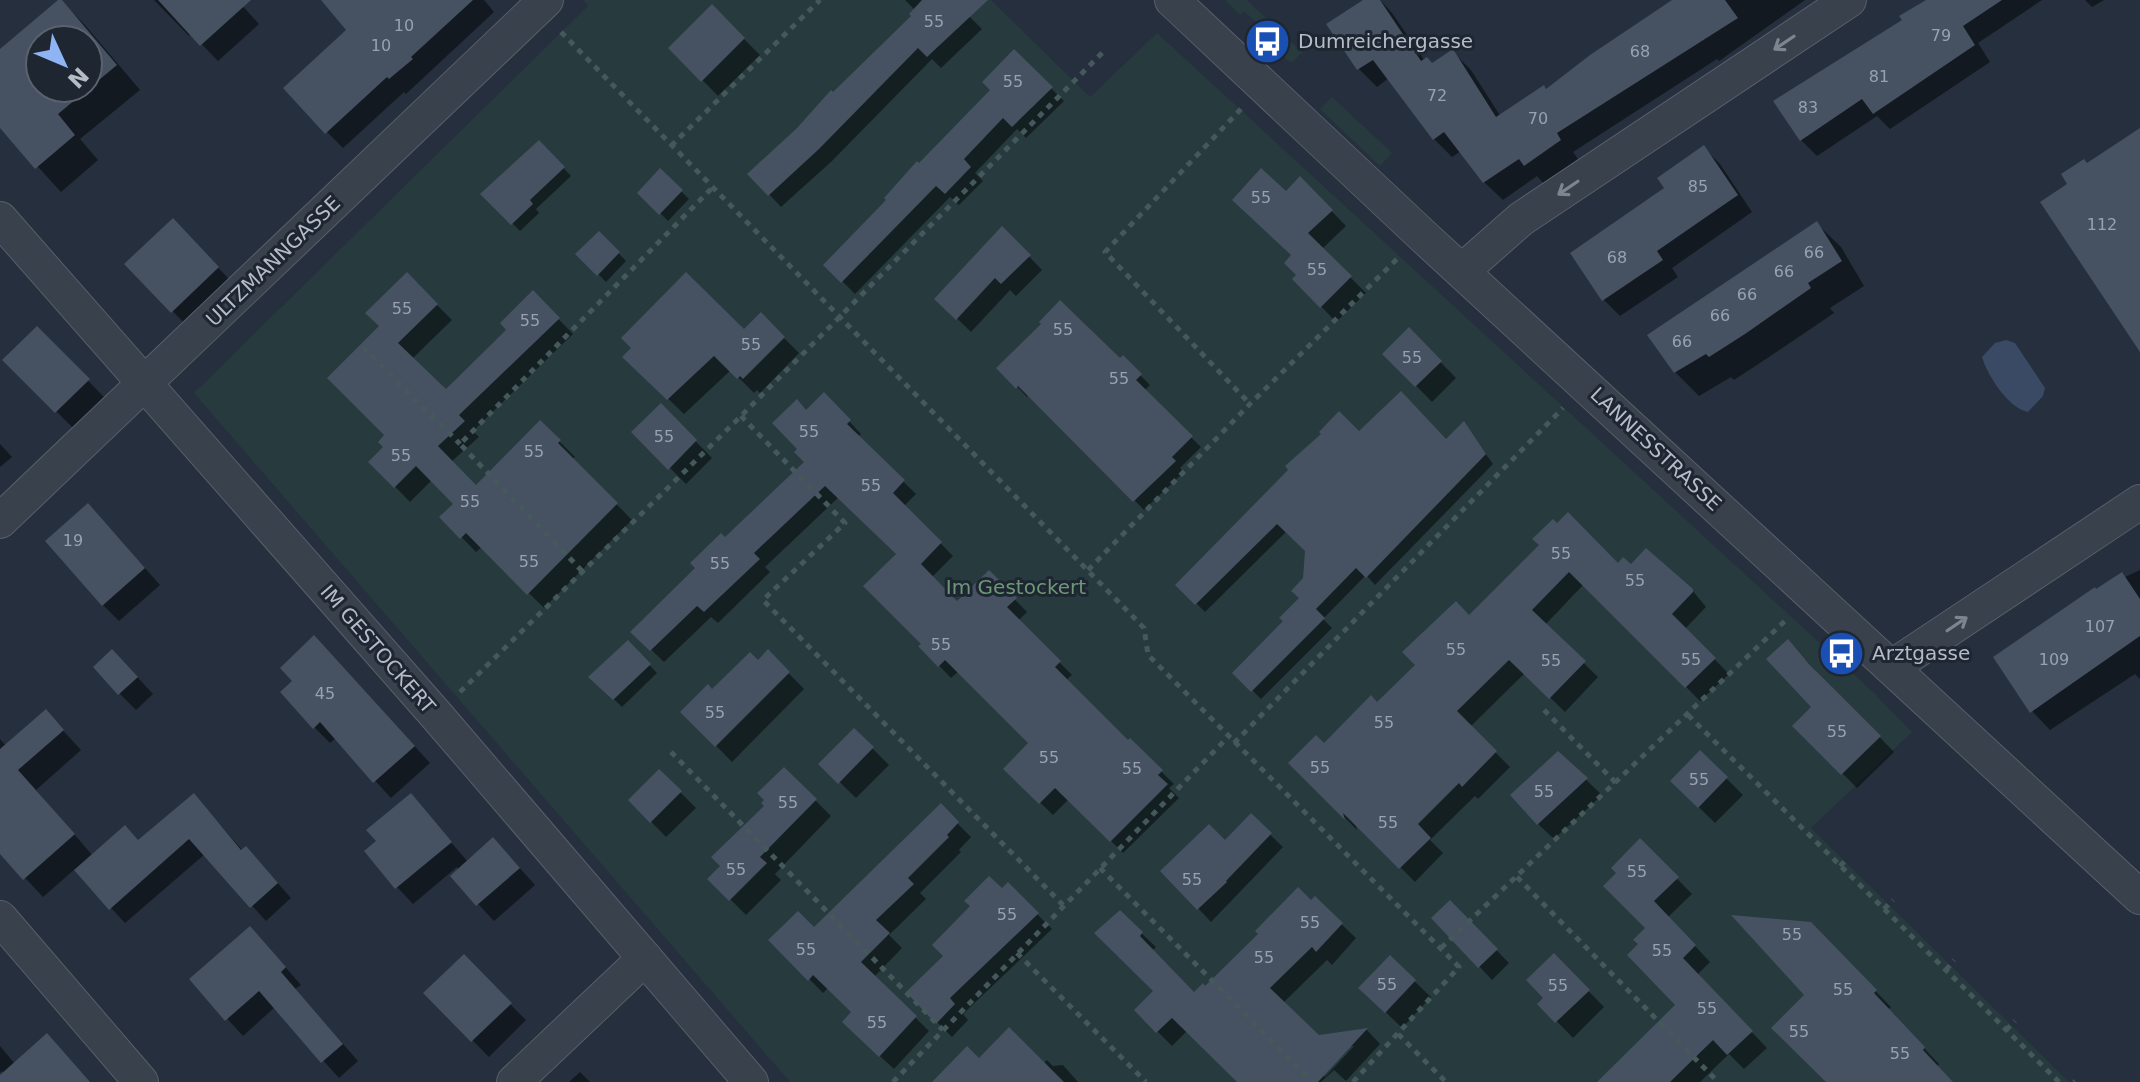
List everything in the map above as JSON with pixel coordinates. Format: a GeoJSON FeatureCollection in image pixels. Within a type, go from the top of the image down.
{"type":"FeatureCollection","features":[{"type":"Feature","properties":{"kind":"street","name":"LANNESSTRASSE"},"geometry":{"type":"LineString","coordinates":[[1172,0],[1422,235],[2140,897]]}},
{"type":"Feature","properties":{"kind":"street"},"geometry":{"type":"LineString","coordinates":[[1462,271],[1521,219],[1849,0]]}},
{"type":"Feature","properties":{"kind":"street","name":"ULTZMANNGASSE"},"geometry":{"type":"LineString","coordinates":[[0,521],[542,4]]}},
{"type":"Feature","properties":{"kind":"street","name":"IM GESTOCKERT"},"geometry":{"type":"LineString","coordinates":[[0,219],[437,716],[751,1082]]}},
{"type":"Feature","properties":{"kind":"street"},"geometry":{"type":"LineString","coordinates":[[1892,667],[2140,502]]}},
{"type":"Feature","properties":{"kind":"street"},"geometry":{"type":"LineString","coordinates":[[0,918],[141,1082]]}},
{"type":"Feature","properties":{"kind":"street"},"geometry":{"type":"LineString","coordinates":[[514,1082],[645,958]]}},
{"type":"Feature","properties":{"kind":"path"},"geometry":{"type":"LineString","coordinates":[[671,146],[820,0]]}},
{"type":"Feature","properties":{"kind":"path"},"geometry":{"type":"LineString","coordinates":[[542,4],[671,146],[1144,628],[1148,655],[1459,967],[1353,1082]]}},
{"type":"Feature","properties":{"kind":"path"},"geometry":{"type":"LineString","coordinates":[[437,716],[1103,52]]}},
{"type":"Feature","properties":{"kind":"path"},"geometry":{"type":"LineString","coordinates":[[1250,404],[1105,252],[1264,85]]}},
{"type":"Feature","properties":{"kind":"path"},"geometry":{"type":"LineString","coordinates":[[460,444],[712,188]]}},
{"type":"Feature","properties":{"kind":"path"},"geometry":{"type":"LineString","coordinates":[[1088,570],[1250,404],[1422,235]]}},
{"type":"Feature","properties":{"kind":"path"},"geometry":{"type":"LineString","coordinates":[[363,347],[582,571]]}},
{"type":"Feature","properties":{"kind":"path"},"geometry":{"type":"LineString","coordinates":[[1234,743],[1586,384]]}},
{"type":"Feature","properties":{"kind":"path"},"geometry":{"type":"LineString","coordinates":[[741,416],[845,523],[763,600],[1063,905]]}},
{"type":"Feature","properties":{"kind":"path"},"geometry":{"type":"LineString","coordinates":[[1441,948],[1813,593]]}},
{"type":"Feature","properties":{"kind":"path"},"geometry":{"type":"LineString","coordinates":[[1544,710],[1616,783]]}},
{"type":"Feature","properties":{"kind":"path"},"geometry":{"type":"LineString","coordinates":[[1688,715],[2059,1082]]}},
{"type":"Feature","properties":{"kind":"path"},"geometry":{"type":"LineString","coordinates":[[893,1082],[1228,737]]}},
{"type":"Feature","properties":{"kind":"path"},"geometry":{"type":"LineString","coordinates":[[671,752],[943,1030]]}},
{"type":"Feature","properties":{"kind":"path"},"geometry":{"type":"LineString","coordinates":[[1840,866],[1848,858]]}},
{"type":"Feature","properties":{"kind":"path"},"geometry":{"type":"LineString","coordinates":[[1100,868],[1313,1082]]}},
{"type":"Feature","properties":{"kind":"path"},"geometry":{"type":"LineString","coordinates":[[1517,877],[1718,1082]]}},
{"type":"Feature","properties":{"kind":"path"},"geometry":{"type":"LineString","coordinates":[[1884,909],[1893,900]]}},
{"type":"Feature","properties":{"kind":"path"},"geometry":{"type":"LineString","coordinates":[[1017,953],[1146,1082]]}},
{"type":"Feature","properties":{"kind":"path"},"geometry":{"type":"LineString","coordinates":[[1946,970],[1954,960]]}},
{"type":"Feature","properties":{"kind":"path"},"geometry":{"type":"LineString","coordinates":[[2006,1030],[2015,1021]]}},
{"type":"Feature","properties":{"kind":"path"},"geometry":{"type":"LineString","coordinates":[[1398,1034],[1446,1082]]}},
{"type":"Feature","properties":{"kind":"path"},"geometry":{"type":"LineString","coordinates":[[2047,1082],[2053,1076]]}},
{"type":"Feature","properties":{"kind":"green space","name":"Im Gestockert"},"geometry":{"type":"Polygon","coordinates":[[[583,0],[991,0],[1090,97],[1157,33],[1873,692],[1912,732],[1811,828],[2069,1082],[790,1082],[194,393],[588,6],[583,0]]]}},
{"type":"Feature","properties":{"kind":"green space"},"geometry":{"type":"Polygon","coordinates":[[[1225,0],[1247,0],[1302,52],[1293,62],[1288,61],[1254,29],[1258,24],[1244,11],[1240,15],[1225,0]]]}},
{"type":"Feature","properties":{"kind":"green space"},"geometry":{"type":"Polygon","coordinates":[[[1332,97],[1392,153],[1380,166],[1320,109],[1332,97]]]}},
{"type":"Feature","properties":{"kind":"water"},"geometry":{"type":"Polygon","coordinates":[[[2006,340],[2015,343],[2045,388],[2043,396],[2028,412],[2014,405],[2000,390],[1982,357],[1995,343],[2006,340]]]}},
{"type":"Feature","properties":{"kind":"building"},"geometry":{"type":"Polygon","coordinates":[[[58,0],[62,0],[82,24],[30,24],[58,0]]]}},
{"type":"Feature","properties":{"kind":"building"},"geometry":{"type":"Polygon","coordinates":[[[158,0],[251,0],[200,46],[158,0]]]}},
{"type":"Feature","properties":{"kind":"building"},"geometry":{"type":"Polygon","coordinates":[[[321,0],[473,0],[411,57],[413,59],[389,79],[387,77],[325,134],[283,88],[346,30],[321,0]]]}},
{"type":"Feature","properties":{"kind":"building"},"geometry":{"type":"Polygon","coordinates":[[[922,0],[988,0],[927,57],[918,48],[768,196],[747,174],[911,16],[909,14],[922,0]]]}},
{"type":"Feature","properties":{"kind":"building"},"geometry":{"type":"Polygon","coordinates":[[[1363,0],[1380,0],[1421,61],[1427,57],[1432,63],[1453,49],[1496,117],[1544,85],[1546,89],[1672,0],[1725,0],[1738,18],[1557,133],[1561,140],[1524,166],[1519,159],[1483,183],[1444,132],[1433,140],[1373,60],[1357,70],[1326,24],[1363,0]]]}},
{"type":"Feature","properties":{"kind":"building"},"geometry":{"type":"Polygon","coordinates":[[[1926,0],[2002,0],[1963,26],[1975,45],[1873,114],[1862,99],[1800,141],[1773,101],[1902,20],[1899,16],[1926,0]]]}},
{"type":"Feature","properties":{"kind":"building"},"geometry":{"type":"Polygon","coordinates":[[[712,4],[745,38],[701,82],[668,48],[712,4]]]}},
{"type":"Feature","properties":{"kind":"building"},"geometry":{"type":"Polygon","coordinates":[[[24,29],[24,104],[70,104],[58,114],[75,135],[35,169],[0,128],[0,49],[24,29]]]}},
{"type":"Feature","properties":{"kind":"building"},"geometry":{"type":"Polygon","coordinates":[[[1014,49],[1053,87],[1012,127],[1003,118],[964,159],[971,167],[945,194],[936,186],[841,283],[823,265],[886,200],[884,198],[917,161],[919,163],[990,90],[982,82],[1014,49]]]}},
{"type":"Feature","properties":{"kind":"building"},"geometry":{"type":"Polygon","coordinates":[[[104,50],[117,65],[104,76],[104,50]]]}},
{"type":"Feature","properties":{"kind":"building"},"geometry":{"type":"Polygon","coordinates":[[[2140,128],[2140,352],[2040,202],[2067,184],[2061,174],[2084,159],[2087,163],[2140,128]]]}},
{"type":"Feature","properties":{"kind":"building"},"geometry":{"type":"Polygon","coordinates":[[[539,140],[565,167],[530,200],[533,204],[511,225],[480,194],[539,140]]]}},
{"type":"Feature","properties":{"kind":"building"},"geometry":{"type":"Polygon","coordinates":[[[1704,145],[1738,195],[1657,251],[1663,260],[1602,301],[1570,253],[1664,188],[1657,178],[1704,145]]]}},
{"type":"Feature","properties":{"kind":"building"},"geometry":{"type":"Polygon","coordinates":[[[660,168],[683,190],[659,215],[637,193],[660,168]]]}},
{"type":"Feature","properties":{"kind":"building"},"geometry":{"type":"Polygon","coordinates":[[[1261,168],[1286,191],[1300,176],[1333,210],[1308,233],[1352,276],[1320,308],[1292,279],[1296,275],[1284,263],[1291,255],[1232,200],[1261,168]]]}},
{"type":"Feature","properties":{"kind":"building"},"geometry":{"type":"Polygon","coordinates":[[[173,218],[219,267],[171,313],[124,264],[173,218]]]}},
{"type":"Feature","properties":{"kind":"building"},"geometry":{"type":"Polygon","coordinates":[[[1817,221],[1842,261],[1808,283],[1811,288],[1745,334],[1709,357],[1706,354],[1674,373],[1647,335],[1817,221]]]}},
{"type":"Feature","properties":{"kind":"building"},"geometry":{"type":"Polygon","coordinates":[[[1002,226],[1031,255],[1001,284],[995,278],[956,320],[934,299],[1002,226]]]}},
{"type":"Feature","properties":{"kind":"building"},"geometry":{"type":"Polygon","coordinates":[[[599,231],[620,252],[597,276],[575,254],[599,231]]]}},
{"type":"Feature","properties":{"kind":"building"},"geometry":{"type":"Polygon","coordinates":[[[407,272],[438,304],[398,343],[446,389],[506,330],[500,323],[533,290],[560,318],[459,415],[465,421],[438,446],[476,485],[540,420],[561,440],[558,443],[618,503],[527,595],[466,533],[460,539],[439,517],[453,504],[416,466],[394,488],[368,462],[383,447],[378,442],[384,435],[327,378],[379,326],[365,313],[407,272]]]}},
{"type":"Feature","properties":{"kind":"building"},"geometry":{"type":"Polygon","coordinates":[[[686,272],[744,329],[761,312],[785,337],[743,379],[740,376],[737,379],[714,356],[667,400],[622,357],[631,348],[621,338],[686,272]]]}},
{"type":"Feature","properties":{"kind":"building"},"geometry":{"type":"Polygon","coordinates":[[[1060,300],[1120,358],[1123,355],[1142,374],[1136,380],[1193,436],[1172,457],[1176,461],[1133,502],[1018,386],[1016,389],[996,368],[1041,324],[1039,322],[1060,300]]]}},
{"type":"Feature","properties":{"kind":"building"},"geometry":{"type":"Polygon","coordinates":[[[37,326],[90,379],[55,413],[2,360],[37,326]]]}},
{"type":"Feature","properties":{"kind":"building"},"geometry":{"type":"Polygon","coordinates":[[[1409,327],[1442,361],[1415,387],[1382,354],[1409,327]]]}},
{"type":"Feature","properties":{"kind":"building"},"geometry":{"type":"Polygon","coordinates":[[[1401,391],[1446,439],[1464,421],[1486,454],[1366,578],[1356,568],[1316,609],[1325,618],[1251,692],[1232,673],[1283,621],[1279,618],[1299,598],[1291,591],[1303,578],[1305,551],[1277,524],[1195,605],[1175,585],[1288,470],[1285,466],[1321,434],[1319,432],[1339,411],[1359,431],[1401,391]]]}},
{"type":"Feature","properties":{"kind":"building"},"geometry":{"type":"Polygon","coordinates":[[[824,392],[851,420],[847,424],[905,480],[893,493],[942,542],[921,564],[957,601],[989,570],[1017,598],[1007,607],[1061,661],[1055,667],[1128,740],[1130,738],[1163,770],[1158,775],[1168,784],[1110,842],[1055,788],[1039,804],[1003,769],[1028,743],[945,660],[938,667],[918,646],[921,644],[863,586],[896,554],[825,486],[754,553],[760,559],[704,612],[697,606],[650,651],[630,632],[695,568],[690,563],[721,533],[725,537],[804,462],[794,452],[797,449],[772,423],[797,399],[806,410],[824,392]]]}},
{"type":"Feature","properties":{"kind":"building"},"geometry":{"type":"Polygon","coordinates":[[[661,403],[697,440],[668,470],[631,432],[661,403]]]}},
{"type":"Feature","properties":{"kind":"building"},"geometry":{"type":"Polygon","coordinates":[[[88,503],[145,568],[102,606],[45,541],[88,503]]]}},
{"type":"Feature","properties":{"kind":"building"},"geometry":{"type":"Polygon","coordinates":[[[1568,512],[1618,563],[1623,557],[1631,564],[1646,548],[1693,589],[1672,614],[1716,658],[1685,688],[1569,572],[1532,610],[1586,661],[1549,699],[1509,660],[1457,711],[1497,751],[1462,787],[1459,783],[1418,824],[1431,838],[1399,869],[1288,763],[1316,735],[1324,743],[1371,695],[1377,702],[1415,665],[1402,652],[1456,601],[1469,615],[1539,545],[1532,539],[1553,519],[1557,523],[1568,512]]]}},
{"type":"Feature","properties":{"kind":"building"},"geometry":{"type":"Polygon","coordinates":[[[2122,572],[2140,599],[2140,636],[2030,713],[1993,657],[2122,572]]]}},
{"type":"Feature","properties":{"kind":"building"},"geometry":{"type":"Polygon","coordinates":[[[314,635],[415,746],[373,783],[320,722],[313,729],[280,692],[292,681],[280,668],[314,635]]]}},
{"type":"Feature","properties":{"kind":"building"},"geometry":{"type":"Polygon","coordinates":[[[1788,639],[1881,736],[1841,775],[1792,726],[1811,707],[1766,659],[1788,639]]]}},
{"type":"Feature","properties":{"kind":"building"},"geometry":{"type":"Polygon","coordinates":[[[628,640],[651,664],[613,700],[588,677],[628,640]]]}},
{"type":"Feature","properties":{"kind":"building"},"geometry":{"type":"Polygon","coordinates":[[[112,649],[138,677],[118,695],[93,667],[112,649]]]}},
{"type":"Feature","properties":{"kind":"building"},"geometry":{"type":"Polygon","coordinates":[[[768,649],[790,672],[715,747],[680,712],[708,684],[712,689],[750,652],[758,660],[768,649]]]}},
{"type":"Feature","properties":{"kind":"building"},"geometry":{"type":"Polygon","coordinates":[[[46,709],[64,730],[18,770],[75,834],[23,880],[0,854],[0,749],[46,709]]]}},
{"type":"Feature","properties":{"kind":"building"},"geometry":{"type":"Polygon","coordinates":[[[854,728],[874,747],[838,784],[818,764],[854,728]]]}},
{"type":"Feature","properties":{"kind":"building"},"geometry":{"type":"Polygon","coordinates":[[[1700,750],[1728,777],[1698,808],[1670,781],[1700,750]]]}},
{"type":"Feature","properties":{"kind":"building"},"geometry":{"type":"Polygon","coordinates":[[[1558,751],[1588,778],[1537,825],[1510,795],[1558,751]]]}},
{"type":"Feature","properties":{"kind":"building"},"geometry":{"type":"Polygon","coordinates":[[[784,767],[817,799],[760,857],[767,863],[729,901],[707,879],[720,866],[711,857],[764,806],[761,803],[764,800],[757,793],[784,767]]]}},
{"type":"Feature","properties":{"kind":"building"},"geometry":{"type":"Polygon","coordinates":[[[659,769],[682,791],[650,823],[628,800],[659,769]]]}},
{"type":"Feature","properties":{"kind":"building"},"geometry":{"type":"Polygon","coordinates":[[[194,793],[241,850],[246,846],[278,883],[250,908],[189,839],[109,910],[74,870],[125,825],[138,840],[194,793]]]}},
{"type":"Feature","properties":{"kind":"building"},"geometry":{"type":"Polygon","coordinates":[[[411,793],[452,842],[395,889],[364,851],[376,841],[366,830],[411,793]]]}},
{"type":"Feature","properties":{"kind":"building"},"geometry":{"type":"Polygon","coordinates":[[[941,803],[959,822],[947,835],[949,837],[908,878],[914,884],[876,920],[890,933],[861,962],[917,1016],[879,1057],[842,1022],[851,1012],[813,975],[808,981],[768,940],[798,911],[814,927],[941,803]]]}},
{"type":"Feature","properties":{"kind":"building"},"geometry":{"type":"Polygon","coordinates":[[[1251,813],[1272,833],[1197,910],[1160,871],[1209,824],[1225,840],[1251,813]]]}},
{"type":"Feature","properties":{"kind":"building"},"geometry":{"type":"Polygon","coordinates":[[[493,837],[520,868],[476,906],[450,876],[493,837]]]}},
{"type":"Feature","properties":{"kind":"building"},"geometry":{"type":"Polygon","coordinates":[[[1640,838],[1679,877],[1654,901],[1696,945],[1683,958],[1753,1031],[1727,1055],[1713,1040],[1670,1082],[1597,1082],[1675,1005],[1627,955],[1638,944],[1633,940],[1645,928],[1603,886],[1616,873],[1611,868],[1640,838]]]}},
{"type":"Feature","properties":{"kind":"building"},"geometry":{"type":"Polygon","coordinates":[[[989,876],[1002,888],[1008,882],[1039,913],[950,998],[955,1004],[936,1024],[906,992],[943,956],[932,945],[970,906],[964,901],[989,876]]]}},
{"type":"Feature","properties":{"kind":"building"},"geometry":{"type":"Polygon","coordinates":[[[1298,887],[1311,900],[1315,896],[1343,923],[1316,952],[1312,947],[1270,988],[1319,1035],[1368,1028],[1318,1082],[1237,1082],[1172,1018],[1156,1033],[1134,1010],[1153,991],[1094,933],[1120,910],[1143,932],[1140,936],[1194,992],[1203,983],[1205,986],[1258,934],[1255,931],[1298,887]]]}},
{"type":"Feature","properties":{"kind":"building"},"geometry":{"type":"Polygon","coordinates":[[[1450,900],[1498,949],[1478,968],[1431,918],[1450,900]]]}},
{"type":"Feature","properties":{"kind":"building"},"geometry":{"type":"Polygon","coordinates":[[[1731,915],[1811,922],[1877,990],[1874,993],[1953,1082],[1826,1082],[1771,1028],[1804,995],[1731,915]]]}},
{"type":"Feature","properties":{"kind":"building"},"geometry":{"type":"Polygon","coordinates":[[[250,926],[286,967],[281,972],[343,1044],[321,1063],[259,991],[225,1021],[189,979],[250,926]]]}},
{"type":"Feature","properties":{"kind":"building"},"geometry":{"type":"Polygon","coordinates":[[[1554,953],[1590,990],[1555,1023],[1537,1004],[1543,998],[1526,980],[1554,953]]]}},
{"type":"Feature","properties":{"kind":"building"},"geometry":{"type":"Polygon","coordinates":[[[464,954],[512,1003],[471,1042],[423,993],[464,954]]]}},
{"type":"Feature","properties":{"kind":"building"},"geometry":{"type":"Polygon","coordinates":[[[1390,955],[1416,980],[1385,1013],[1358,988],[1390,955]]]}},
{"type":"Feature","properties":{"kind":"building"},"geometry":{"type":"Polygon","coordinates":[[[1009,1027],[1064,1082],[932,1082],[967,1046],[979,1058],[1009,1027]]]}},
{"type":"Feature","properties":{"kind":"building"},"geometry":{"type":"Polygon","coordinates":[[[47,1033],[90,1082],[0,1082],[0,1075],[47,1033]]]}},
{"type":"Feature","properties":{"kind":"place","name":"Dumreichergasse"},"geometry":{"type":"Point","coordinates":[1267,41]}},
{"type":"Feature","properties":{"kind":"place","name":"Arztgasse"},"geometry":{"type":"Point","coordinates":[1841,653]}}]}
